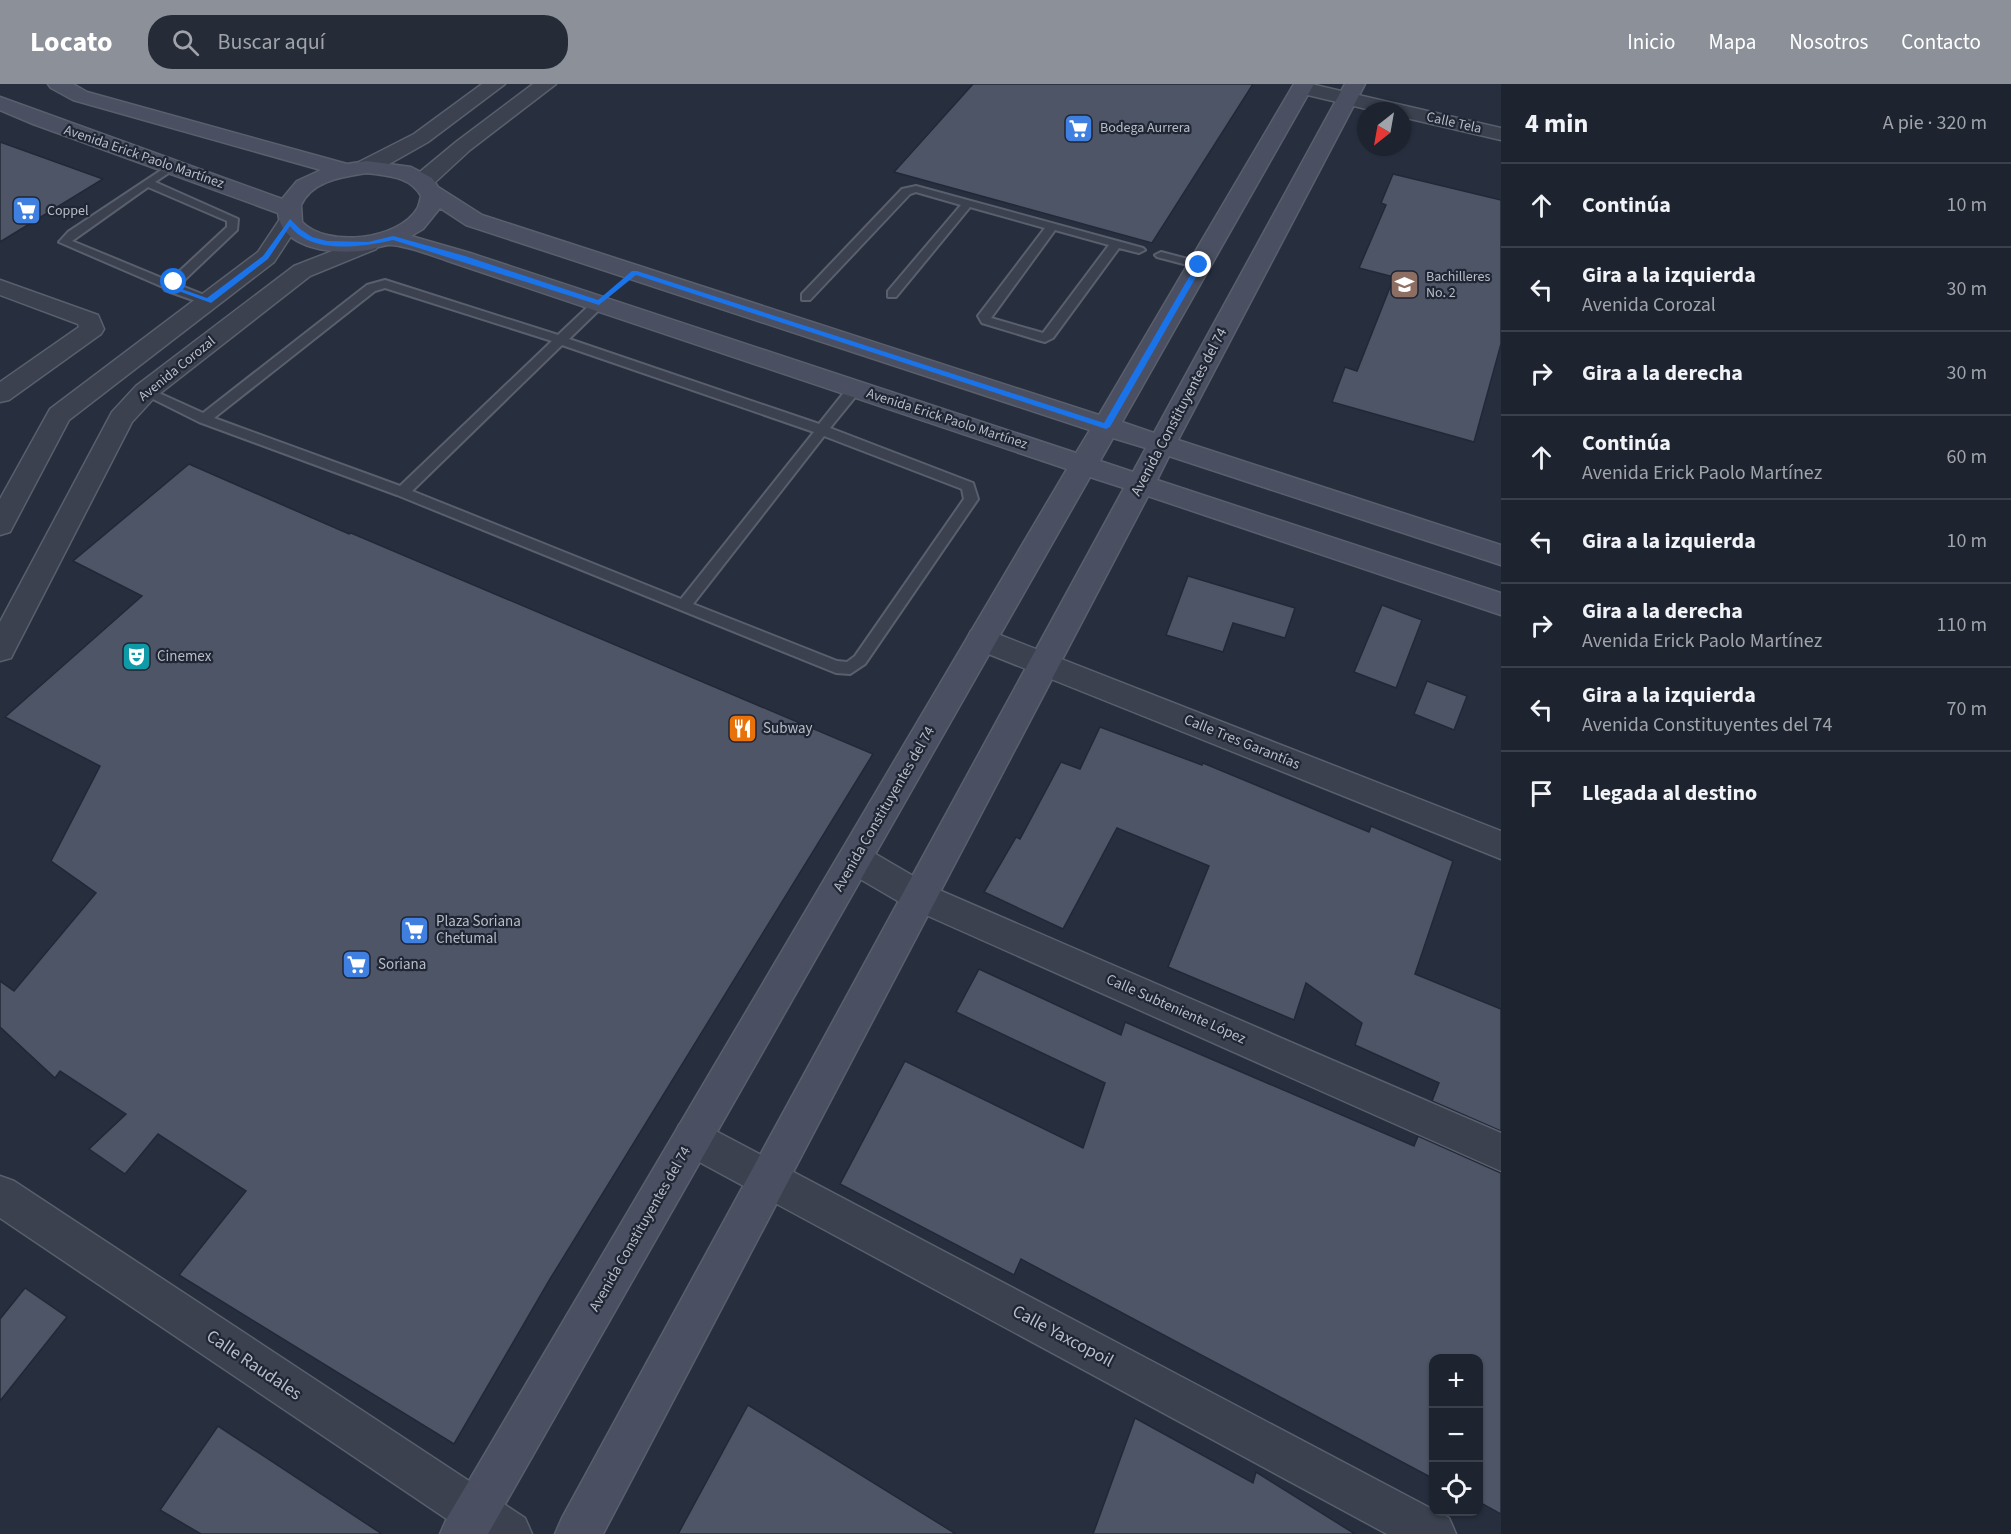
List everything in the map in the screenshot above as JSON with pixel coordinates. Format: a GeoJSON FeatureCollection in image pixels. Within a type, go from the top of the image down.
{"type":"FeatureCollection","features":[{"type":"Feature","properties":{"kind":"main road"},"geometry":{"type":"LineString","coordinates":[[58,84],[80,96],[345,170]]}},
{"type":"Feature","properties":{"kind":"main road","name":"Avenida Constituyentes del 74"},"geometry":{"type":"LineString","coordinates":[[483,1527],[693,1138],[1303,86]]}},
{"type":"Feature","properties":{"kind":"main road","name":"Avenida Constituyentes del 74"},"geometry":{"type":"LineString","coordinates":[[578,1534],[1352,91]]}},
{"type":"Feature","properties":{"kind":"main road","name":"Avenida Erick Paolo Martínez"},"geometry":{"type":"LineString","coordinates":[[0,103],[40,120],[172,166],[289,215],[297,231],[310,238],[327,243],[368,244],[393,238],[462,258],[1501,604]]}},
{"type":"Feature","properties":{"kind":"main road"},"geometry":{"type":"LineString","coordinates":[[289,215],[294,196],[306,185],[324,176],[367,167],[398,171],[427,186],[474,220],[635,273],[785,316],[887,355],[1501,555]]}},
{"type":"Feature","properties":{"kind":"main road"},"geometry":{"type":"LineString","coordinates":[[393,238],[426,217],[433,204],[427,186]]}},
{"type":"Feature","properties":{"kind":"main road"},"geometry":{"type":"LineString","coordinates":[[599,303],[635,273]]}},
{"type":"Feature","properties":{"kind":"main road"},"geometry":{"type":"LineString","coordinates":[[855,388],[887,355]]}},
{"type":"Feature","properties":{"kind":"street"},"geometry":{"type":"LineString","coordinates":[[367,167],[421,138],[495,84]]}},
{"type":"Feature","properties":{"kind":"street"},"geometry":{"type":"LineString","coordinates":[[427,186],[463,146],[546,84]]}},
{"type":"Feature","properties":{"kind":"street","name":"Calle Tela"},"geometry":{"type":"LineString","coordinates":[[1303,86],[1352,91],[1501,134]]}},
{"type":"Feature","properties":{"kind":"street"},"geometry":{"type":"LineString","coordinates":[[0,525],[59,415],[266,257],[289,215]]}},
{"type":"Feature","properties":{"kind":"street","name":"Avenida Corozal"},"geometry":{"type":"LineString","coordinates":[[0,650],[121,418],[145,392],[302,271],[368,244]]}},
{"type":"Feature","properties":{"kind":"street"},"geometry":{"type":"LineString","coordinates":[[0,287],[88,320],[92,329],[0,394]]}},
{"type":"Feature","properties":{"kind":"street","name":"Calle Tres Garantías"},"geometry":{"type":"LineString","coordinates":[[982,639],[1501,845]]}},
{"type":"Feature","properties":{"kind":"street","name":"Calle Subteniente López"},"geometry":{"type":"LineString","coordinates":[[855,859],[920,897],[1501,1152]]}},
{"type":"Feature","properties":{"kind":"street","name":"Calle Yaxcopoil"},"geometry":{"type":"LineString","coordinates":[[693,1138],[1433,1534]]}},
{"type":"Feature","properties":{"kind":"street","name":"Calle Raudales"},"geometry":{"type":"LineString","coordinates":[[0,1195],[483,1527]]}},
{"type":"Feature","properties":{"kind":"lane"},"geometry":{"type":"LineString","coordinates":[[172,166],[72,234],[65,242],[208,301]]}},
{"type":"Feature","properties":{"kind":"lane"},"geometry":{"type":"LineString","coordinates":[[147,183],[232,219],[233,228],[169,286]]}},
{"type":"Feature","properties":{"kind":"lane"},"geometry":{"type":"LineString","coordinates":[[806,297],[906,191],[916,189],[1138,250]]}},
{"type":"Feature","properties":{"kind":"lane"},"geometry":{"type":"LineString","coordinates":[[892,294],[968,203]]}},
{"type":"Feature","properties":{"kind":"lane"},"geometry":{"type":"LineString","coordinates":[[1052,226],[984,316],[987,320],[1045,338],[1116,244]]}},
{"type":"Feature","properties":{"kind":"lane"},"geometry":{"type":"LineString","coordinates":[[1161,255],[1199,265]]}},
{"type":"Feature","properties":{"kind":"lane"},"geometry":{"type":"LineString","coordinates":[[145,392],[204,419],[402,492],[836,667],[850,668],[860,660],[971,499],[968,486],[822,430],[560,340],[385,284],[371,288],[204,419]]}},
{"type":"Feature","properties":{"kind":"lane"},"geometry":{"type":"LineString","coordinates":[[402,492],[599,303]]}},
{"type":"Feature","properties":{"kind":"lane"},"geometry":{"type":"LineString","coordinates":[[683,606],[855,388]]}},
{"type":"Feature","properties":{"kind":"building","name":"Bodega Aurrera"},"geometry":{"type":"Polygon","coordinates":[[[973,84],[1253,84],[1152,243],[894,172],[973,84]]]}},
{"type":"Feature","properties":{"kind":"building","name":"Coppel"},"geometry":{"type":"Polygon","coordinates":[[[0,142],[103,179],[0,242],[0,142]]]}},
{"type":"Feature","properties":{"kind":"building"},"geometry":{"type":"Polygon","coordinates":[[[1393,174],[1501,200],[1501,344],[1474,442],[1332,402],[1345,367],[1357,371],[1394,277],[1359,268],[1386,205],[1381,203],[1393,174]]]}},
{"type":"Feature","properties":{"kind":"building","name":"Plaza Soriana Chetumal"},"geometry":{"type":"Polygon","coordinates":[[[189,464],[349,534],[873,754],[550,1279],[454,1444],[179,1275],[246,1191],[158,1134],[125,1174],[89,1149],[126,1114],[60,1071],[55,1078],[0,1027],[0,981],[14,991],[96,893],[51,861],[100,766],[5,717],[142,596],[73,561],[189,464]]]}},
{"type":"Feature","properties":{"kind":"building"},"geometry":{"type":"Polygon","coordinates":[[[1188,576],[1295,608],[1285,638],[1233,623],[1223,652],[1166,635],[1188,576]]]}},
{"type":"Feature","properties":{"kind":"building"},"geometry":{"type":"Polygon","coordinates":[[[1382,605],[1422,620],[1396,688],[1354,672],[1382,605]]]}},
{"type":"Feature","properties":{"kind":"building"},"geometry":{"type":"Polygon","coordinates":[[[1427,681],[1467,696],[1454,730],[1414,714],[1427,681]]]}},
{"type":"Feature","properties":{"kind":"building"},"geometry":{"type":"Polygon","coordinates":[[[1100,727],[1202,765],[1203,763],[1369,832],[1371,826],[1453,861],[1415,974],[1501,1009],[1501,1131],[1432,1101],[1439,1083],[1355,1045],[1362,1023],[1306,983],[1294,1020],[1168,967],[1209,866],[1117,828],[1063,929],[984,892],[1016,837],[1020,839],[1061,762],[1080,769],[1100,727]]]}},
{"type":"Feature","properties":{"kind":"building"},"geometry":{"type":"Polygon","coordinates":[[[979,969],[1121,1035],[1125,1022],[1414,1146],[1418,1136],[1501,1173],[1501,1514],[1483,1504],[1483,1354],[1429,1354],[1429,1476],[1021,1259],[1014,1275],[840,1184],[905,1061],[1083,1148],[1105,1083],[956,1012],[979,969]]]}},
{"type":"Feature","properties":{"kind":"building"},"geometry":{"type":"Polygon","coordinates":[[[25,1288],[67,1317],[0,1401],[0,1319],[25,1288]]]}},
{"type":"Feature","properties":{"kind":"building"},"geometry":{"type":"Polygon","coordinates":[[[748,1405],[956,1534],[678,1534],[748,1405]]]}},
{"type":"Feature","properties":{"kind":"building"},"geometry":{"type":"Polygon","coordinates":[[[1135,1418],[1253,1483],[1256,1472],[1355,1534],[1093,1534],[1135,1418]]]}},
{"type":"Feature","properties":{"kind":"building"},"geometry":{"type":"Polygon","coordinates":[[[218,1426],[382,1534],[201,1534],[160,1510],[218,1426]]]}},
{"type":"Feature","properties":{"kind":"place","name":"Bodega Aurrera"},"geometry":{"type":"Point","coordinates":[1079,128]}},
{"type":"Feature","properties":{"kind":"place","name":"Coppel"},"geometry":{"type":"Point","coordinates":[26,211]}},
{"type":"Feature","properties":{"kind":"place","name":"Bachilleres No. 2"},"geometry":{"type":"Point","coordinates":[1405,285]}},
{"type":"Feature","properties":{"kind":"place","name":"Cinemex"},"geometry":{"type":"Point","coordinates":[136,656]}},
{"type":"Feature","properties":{"kind":"place","name":"Subway"},"geometry":{"type":"Point","coordinates":[742,728]}},
{"type":"Feature","properties":{"kind":"place","name":"Plaza Soriana Chetumal"},"geometry":{"type":"Point","coordinates":[415,930]}},
{"type":"Feature","properties":{"kind":"place","name":"Soriana"},"geometry":{"type":"Point","coordinates":[357,964]}},
{"type":"Feature","properties":{"kind":"route"},"geometry":{"type":"LineString","coordinates":[[174,282],[169,286],[208,301],[266,257],[290,221],[297,231],[327,243],[368,244],[393,238],[599,303],[635,273],[1106,427],[1199,265]]}}]}
